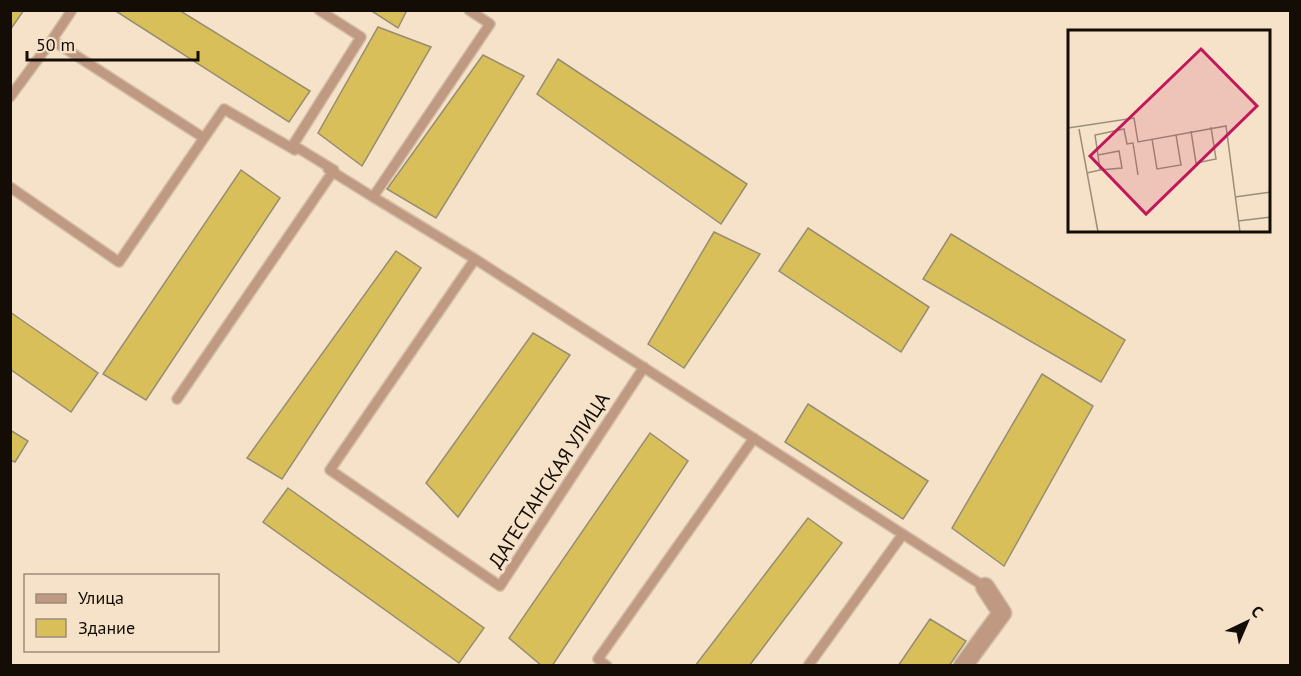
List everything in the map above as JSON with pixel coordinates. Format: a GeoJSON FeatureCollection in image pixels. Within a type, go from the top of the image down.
{"type":"FeatureCollection","features":[{"type":"Feature","properties":{"kind":"street"},"geometry":{"type":"LineString","coordinates":[[963,666],[1002,613],[985,587]]}},
{"type":"Feature","properties":{"kind":"lane"},"geometry":{"type":"LineString","coordinates":[[10,97],[72,10]]}},
{"type":"Feature","properties":{"kind":"lane"},"geometry":{"type":"LineString","coordinates":[[177,399],[334,170],[293,145],[361,37],[319,10]]}},
{"type":"Feature","properties":{"kind":"lane"},"geometry":{"type":"LineString","coordinates":[[373,197],[490,24],[469,10]]}},
{"type":"Feature","properties":{"kind":"lane"},"geometry":{"type":"LineString","coordinates":[[52,40],[204,138]]}},
{"type":"Feature","properties":{"kind":"lane"},"geometry":{"type":"LineString","coordinates":[[10,187],[119,262],[224,109],[475,259],[985,587]]}},
{"type":"Feature","properties":{"kind":"lane","name":"ДАГЕСТАНСКАЯ УЛИЦА"},"geometry":{"type":"LineString","coordinates":[[475,259],[330,470],[500,586],[644,368]]}},
{"type":"Feature","properties":{"kind":"lane"},"geometry":{"type":"LineString","coordinates":[[607,666],[598,659],[754,438]]}},
{"type":"Feature","properties":{"kind":"lane"},"geometry":{"type":"LineString","coordinates":[[808,666],[903,534]]}},
{"type":"Feature","properties":{"kind":"building"},"geometry":{"type":"Polygon","coordinates":[[[10,10],[24,10],[10,30],[10,10]]]}},
{"type":"Feature","properties":{"kind":"building"},"geometry":{"type":"Polygon","coordinates":[[[114,10],[179,10],[310,91],[289,122],[114,10]]]}},
{"type":"Feature","properties":{"kind":"building"},"geometry":{"type":"Polygon","coordinates":[[[370,10],[407,10],[398,28],[370,10]]]}},
{"type":"Feature","properties":{"kind":"building"},"geometry":{"type":"Polygon","coordinates":[[[378,27],[431,47],[362,166],[318,133],[378,27]]]}},
{"type":"Feature","properties":{"kind":"building"},"geometry":{"type":"Polygon","coordinates":[[[483,55],[524,76],[436,218],[387,189],[483,55]]]}},
{"type":"Feature","properties":{"kind":"building"},"geometry":{"type":"Polygon","coordinates":[[[558,59],[747,184],[721,224],[537,94],[558,59]]]}},
{"type":"Feature","properties":{"kind":"building"},"geometry":{"type":"Polygon","coordinates":[[[241,170],[280,198],[146,400],[103,374],[241,170]]]}},
{"type":"Feature","properties":{"kind":"building"},"geometry":{"type":"Polygon","coordinates":[[[808,228],[929,307],[901,352],[779,271],[808,228]]]}},
{"type":"Feature","properties":{"kind":"building"},"geometry":{"type":"Polygon","coordinates":[[[714,232],[760,254],[684,368],[648,344],[714,232]]]}},
{"type":"Feature","properties":{"kind":"building"},"geometry":{"type":"Polygon","coordinates":[[[951,234],[1125,340],[1101,382],[923,279],[951,234]]]}},
{"type":"Feature","properties":{"kind":"building"},"geometry":{"type":"Polygon","coordinates":[[[396,251],[421,268],[282,479],[247,458],[396,251]]]}},
{"type":"Feature","properties":{"kind":"building"},"geometry":{"type":"Polygon","coordinates":[[[10,312],[98,373],[71,412],[10,369],[10,312]]]}},
{"type":"Feature","properties":{"kind":"building"},"geometry":{"type":"Polygon","coordinates":[[[533,333],[570,355],[458,517],[426,483],[533,333]]]}},
{"type":"Feature","properties":{"kind":"building"},"geometry":{"type":"Polygon","coordinates":[[[1042,374],[1093,406],[1004,566],[952,528],[1042,374]]]}},
{"type":"Feature","properties":{"kind":"building"},"geometry":{"type":"Polygon","coordinates":[[[808,404],[928,481],[903,519],[785,442],[808,404]]]}},
{"type":"Feature","properties":{"kind":"building"},"geometry":{"type":"Polygon","coordinates":[[[10,430],[28,441],[15,462],[10,460],[10,430]]]}},
{"type":"Feature","properties":{"kind":"building"},"geometry":{"type":"Polygon","coordinates":[[[650,433],[688,461],[552,666],[542,666],[509,638],[650,433]]]}},
{"type":"Feature","properties":{"kind":"building"},"geometry":{"type":"Polygon","coordinates":[[[288,488],[484,628],[459,663],[263,522],[288,488]]]}},
{"type":"Feature","properties":{"kind":"building"},"geometry":{"type":"Polygon","coordinates":[[[808,518],[842,543],[749,666],[695,666],[808,518]]]}},
{"type":"Feature","properties":{"kind":"building"},"geometry":{"type":"Polygon","coordinates":[[[930,619],[966,641],[949,666],[898,666],[930,619]]]}}]}
